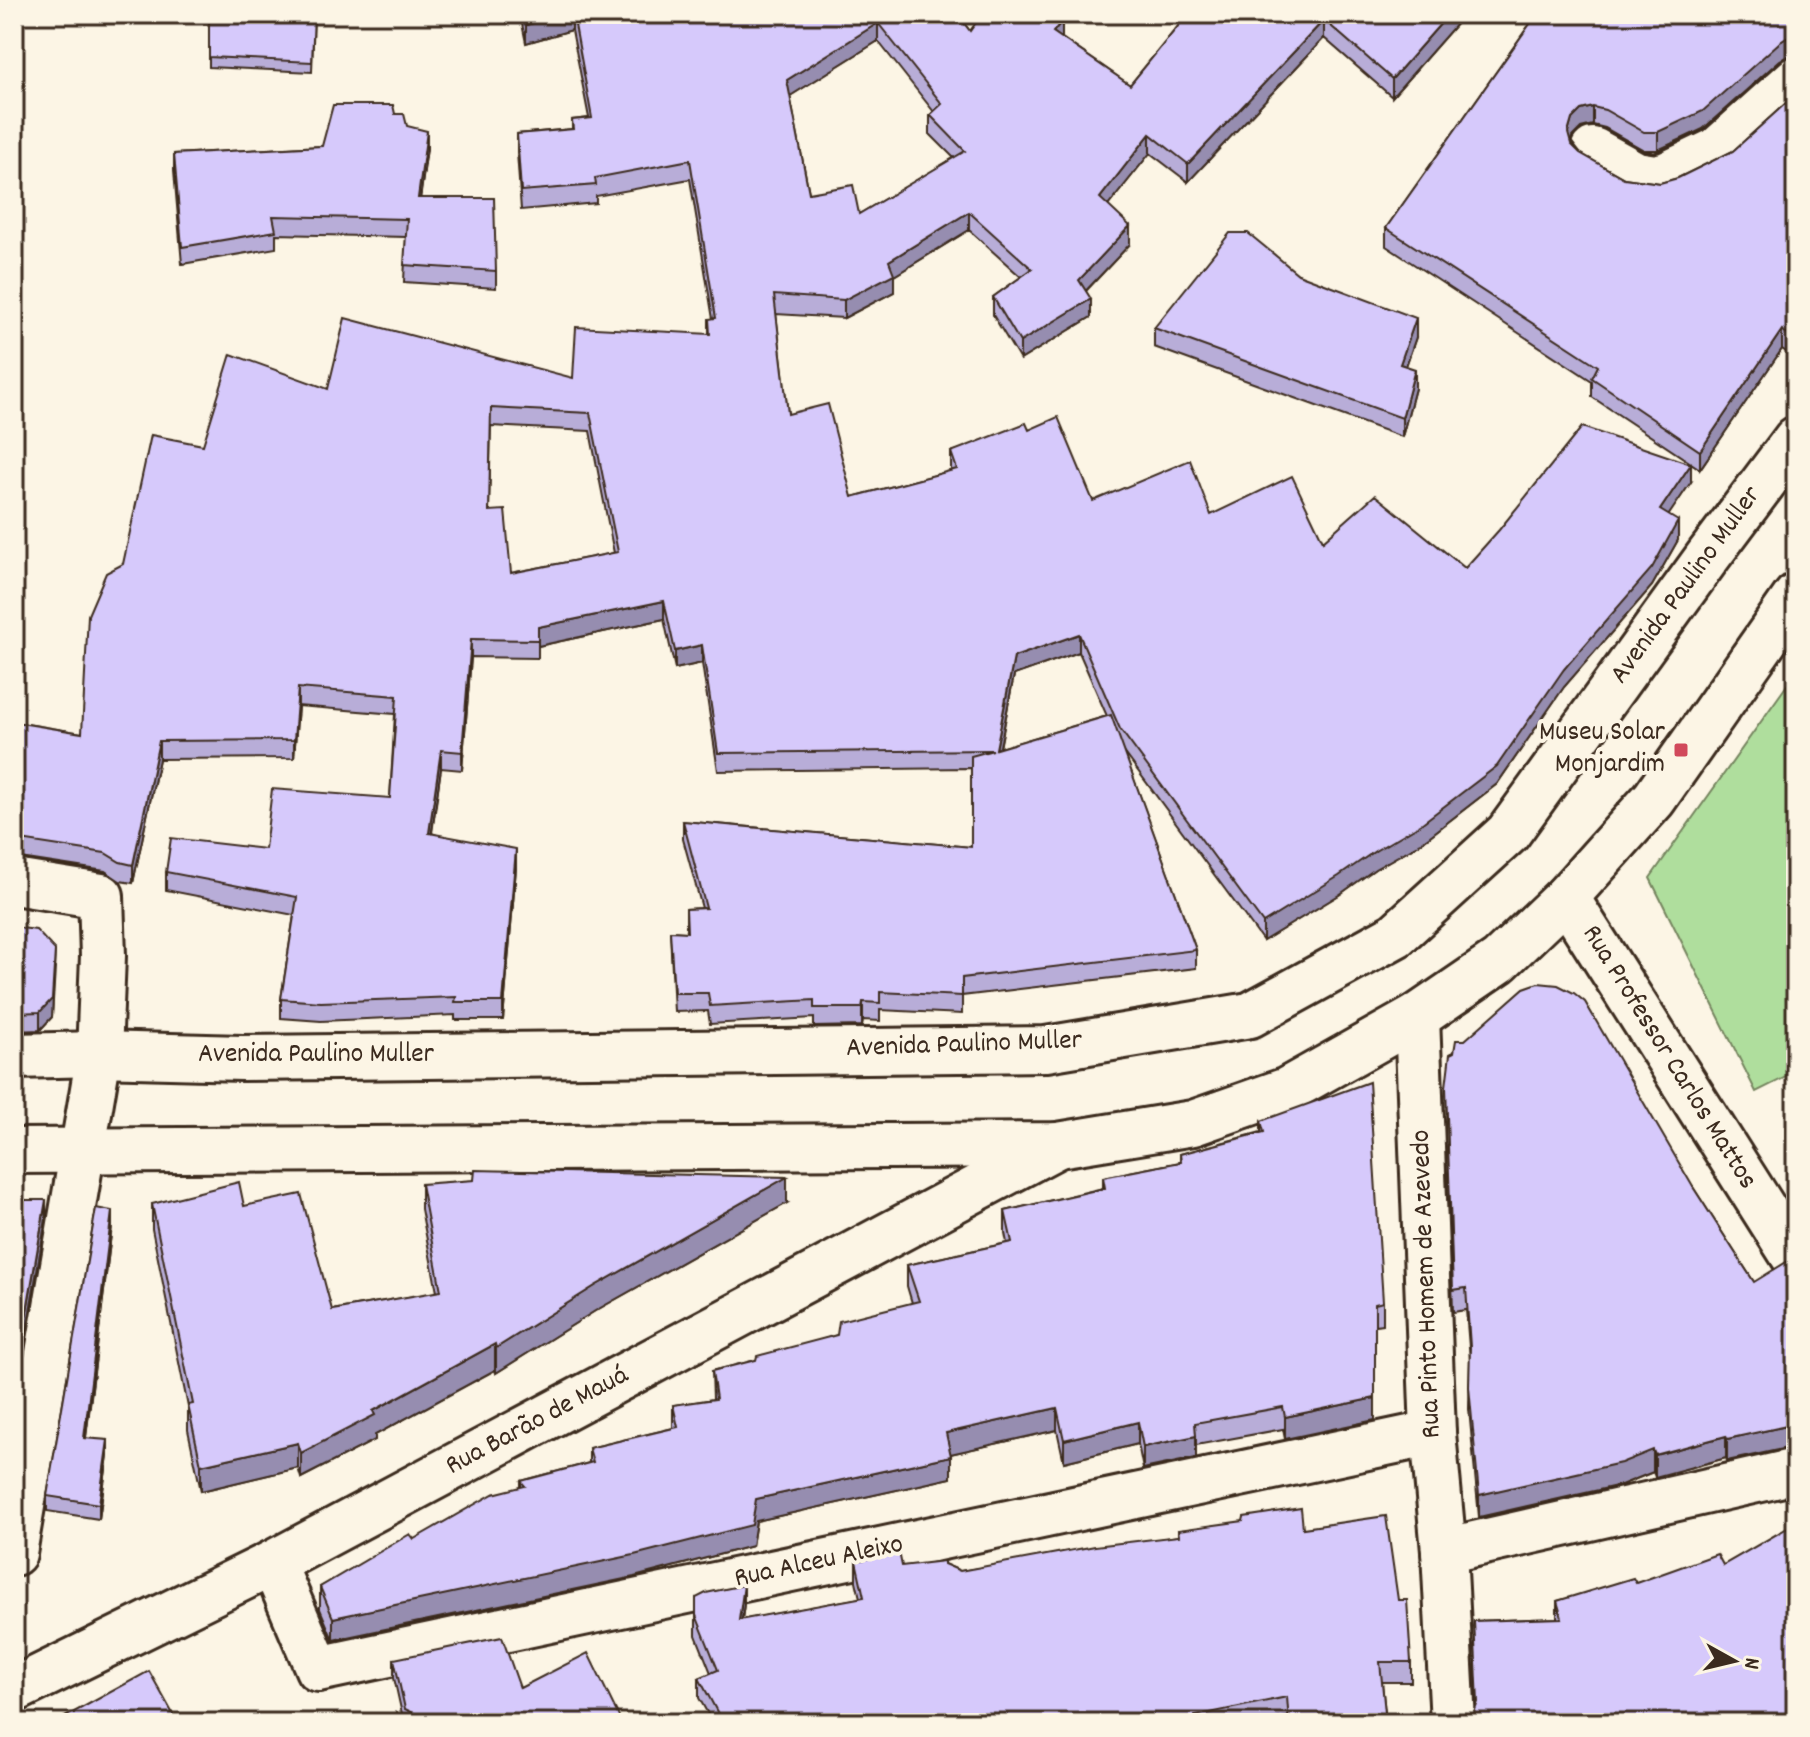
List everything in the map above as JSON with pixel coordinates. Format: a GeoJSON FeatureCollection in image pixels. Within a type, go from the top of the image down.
{"type":"FeatureCollection","features":[{"type":"Feature","properties":{"kind":"street"},"geometry":{"type":"LineString","coordinates":[[1593,150],[1636,174],[1655,177],[1667,174],[1717,150],[1796,79]]}},
{"type":"Feature","properties":{"kind":"street","name":"Avenida Paulino Muller"},"geometry":{"type":"LineString","coordinates":[[14,1056],[99,1054],[242,1058],[1046,1049],[1250,1015],[1396,935],[1508,833],[1796,439]]}},
{"type":"Feature","properties":{"kind":"street"},"geometry":{"type":"LineString","coordinates":[[14,1151],[1058,1145],[1193,1123],[1287,1090],[1417,1017],[1499,961],[1566,897],[1654,799],[1796,596]]}},
{"type":"Feature","properties":{"kind":"street"},"geometry":{"type":"LineString","coordinates":[[14,882],[101,896],[103,956],[99,1054],[14,1553]]}},
{"type":"Feature","properties":{"kind":"street","name":"Rua Professor Carlos Mattos"},"geometry":{"type":"LineString","coordinates":[[1566,897],[1796,1260]]}},
{"type":"Feature","properties":{"kind":"street","name":"Rua Pinto Homem de Azevedo"},"geometry":{"type":"LineString","coordinates":[[1417,1017],[1433,1433],[1444,1551],[1453,1723]]}},
{"type":"Feature","properties":{"kind":"street","name":"Rua Barão de Mauá"},"geometry":{"type":"LineString","coordinates":[[14,1690],[273,1563],[1058,1145]]}},
{"type":"Feature","properties":{"kind":"street","name":"Rua Alceu Aleixo"},"geometry":{"type":"LineString","coordinates":[[273,1563],[318,1669],[1433,1433]]}},
{"type":"Feature","properties":{"kind":"street"},"geometry":{"type":"LineString","coordinates":[[1444,1551],[1796,1471]]}},
{"type":"Feature","properties":{"kind":"green space"},"geometry":{"type":"Polygon","coordinates":[[[1787,685],[1796,689],[1796,1072],[1756,1092],[1650,878],[1787,685]]]}},
{"type":"Feature","properties":{"kind":"building"},"geometry":{"type":"Polygon","coordinates":[[[209,14],[314,14],[312,62],[209,57],[209,14]]]}},
{"type":"Feature","properties":{"kind":"building"},"geometry":{"type":"Polygon","coordinates":[[[524,14],[565,14],[526,25],[524,14]]]}},
{"type":"Feature","properties":{"kind":"building"},"geometry":{"type":"Polygon","coordinates":[[[573,14],[957,14],[970,31],[982,14],[1052,14],[1062,21],[1053,32],[1130,85],[1188,14],[1449,14],[1392,79],[1324,20],[1188,164],[1150,134],[1100,198],[1130,226],[1079,280],[1091,299],[1020,342],[993,297],[1032,269],[969,212],[889,261],[894,274],[844,300],[774,295],[788,414],[828,404],[852,497],[957,469],[951,452],[1026,423],[1029,430],[1058,417],[1093,501],[1190,460],[1211,515],[1292,476],[1323,541],[1375,495],[1465,568],[1582,427],[1691,464],[1660,510],[1678,521],[1652,568],[1564,669],[1497,766],[1421,824],[1263,923],[1120,729],[1079,634],[1014,657],[996,749],[1111,715],[1196,950],[962,978],[962,996],[880,992],[880,1003],[863,1002],[862,1008],[814,1008],[814,1000],[710,1006],[708,993],[674,993],[670,931],[687,932],[686,909],[706,908],[683,821],[971,847],[971,756],[993,750],[718,753],[702,645],[675,651],[664,601],[538,627],[538,640],[471,639],[462,752],[441,750],[429,833],[516,849],[503,1002],[455,1002],[456,997],[321,1002],[281,999],[297,897],[166,872],[171,838],[265,849],[272,789],[390,798],[397,696],[298,688],[294,740],[159,741],[133,865],[105,853],[14,839],[14,722],[82,733],[88,615],[106,573],[123,564],[151,435],[203,445],[231,354],[328,389],[345,318],[573,378],[576,327],[710,334],[709,319],[716,318],[690,160],[595,178],[596,185],[521,191],[517,134],[573,129],[572,120],[592,118],[573,14]],[[878,23],[787,80],[809,193],[853,185],[859,214],[965,151],[930,115],[942,104],[878,23]],[[491,408],[489,511],[505,510],[511,573],[618,552],[590,413],[491,408]]]}},
{"type":"Feature","properties":{"kind":"building"},"geometry":{"type":"Polygon","coordinates":[[[1537,14],[1796,14],[1796,37],[1790,36],[1780,42],[1703,111],[1658,132],[1644,132],[1605,110],[1593,107],[1581,110],[1572,119],[1568,133],[1571,144],[1580,153],[1624,178],[1660,183],[1678,178],[1733,151],[1796,94],[1796,341],[1782,330],[1700,451],[1592,378],[1598,366],[1386,228],[1537,14]]]}},
{"type":"Feature","properties":{"kind":"building"},"geometry":{"type":"Polygon","coordinates":[[[333,105],[393,105],[395,114],[404,114],[407,126],[427,131],[418,198],[494,198],[496,271],[404,265],[407,219],[273,216],[276,231],[182,247],[174,154],[322,146],[333,105]]]}},
{"type":"Feature","properties":{"kind":"building"},"geometry":{"type":"Polygon","coordinates":[[[1230,233],[1248,233],[1298,274],[1416,318],[1400,364],[1415,369],[1402,418],[1154,328],[1230,233]]]}},
{"type":"Feature","properties":{"kind":"building"},"geometry":{"type":"Polygon","coordinates":[[[14,927],[36,930],[55,950],[52,999],[40,1012],[14,1013],[14,927]]]}},
{"type":"Feature","properties":{"kind":"building"},"geometry":{"type":"Polygon","coordinates":[[[1538,983],[1558,985],[1585,1002],[1693,1187],[1754,1282],[1788,1261],[1796,1262],[1796,1424],[1727,1439],[1726,1436],[1655,1455],[1653,1450],[1621,1463],[1479,1495],[1469,1387],[1466,1288],[1453,1290],[1446,1087],[1450,1054],[1454,1052],[1456,1040],[1465,1040],[1524,988],[1538,983]]]}},
{"type":"Feature","properties":{"kind":"building"},"geometry":{"type":"Polygon","coordinates":[[[1369,1082],[1383,1302],[1375,1304],[1375,1398],[1285,1417],[1283,1407],[1195,1423],[1196,1436],[1143,1447],[1138,1422],[1064,1440],[1057,1408],[946,1433],[951,1456],[756,1499],[752,1525],[634,1555],[333,1618],[320,1587],[410,1534],[414,1539],[493,1494],[525,1486],[521,1481],[593,1462],[589,1448],[678,1427],[673,1405],[716,1399],[712,1371],[837,1335],[839,1321],[919,1301],[907,1265],[1012,1242],[1005,1211],[1105,1188],[1103,1177],[1181,1162],[1180,1154],[1264,1132],[1261,1121],[1369,1082]]]}},
{"type":"Feature","properties":{"kind":"building"},"geometry":{"type":"Polygon","coordinates":[[[475,1170],[787,1177],[595,1286],[496,1348],[495,1344],[373,1411],[375,1415],[301,1453],[298,1443],[201,1465],[188,1405],[193,1404],[152,1204],[239,1182],[244,1206],[301,1194],[332,1310],[441,1291],[421,1184],[474,1180],[475,1170]]]}},
{"type":"Feature","properties":{"kind":"building"},"geometry":{"type":"Polygon","coordinates":[[[14,1200],[46,1200],[14,1386],[14,1200]]]}},
{"type":"Feature","properties":{"kind":"building"},"geometry":{"type":"Polygon","coordinates":[[[96,1208],[112,1211],[84,1438],[108,1440],[99,1504],[47,1496],[96,1208]]]}},
{"type":"Feature","properties":{"kind":"building"},"geometry":{"type":"Polygon","coordinates":[[[1301,1508],[1303,1528],[1386,1516],[1398,1600],[1407,1600],[1411,1662],[1380,1662],[1386,1723],[1289,1723],[1287,1697],[1195,1716],[1195,1723],[723,1723],[699,1678],[718,1670],[696,1615],[696,1598],[706,1593],[744,1585],[739,1620],[864,1597],[856,1561],[899,1552],[902,1566],[944,1561],[944,1564],[960,1571],[1095,1546],[1179,1536],[1178,1530],[1243,1521],[1244,1517],[1301,1508]]]}},
{"type":"Feature","properties":{"kind":"building"},"geometry":{"type":"Polygon","coordinates":[[[1796,1523],[1796,1723],[1473,1723],[1478,1702],[1474,1621],[1562,1618],[1557,1601],[1633,1578],[1636,1583],[1717,1554],[1723,1565],[1796,1523]]]}},
{"type":"Feature","properties":{"kind":"building"},"geometry":{"type":"Polygon","coordinates":[[[502,1637],[520,1688],[588,1653],[622,1723],[434,1723],[405,1709],[394,1659],[502,1637]]]}},
{"type":"Feature","properties":{"kind":"building"},"geometry":{"type":"Polygon","coordinates":[[[149,1671],[178,1723],[54,1723],[149,1671]]]}},
{"type":"Feature","properties":{"kind":"place","name":"Museu Solar Monjardim"},"geometry":{"type":"Point","coordinates":[1681,750]}}]}
